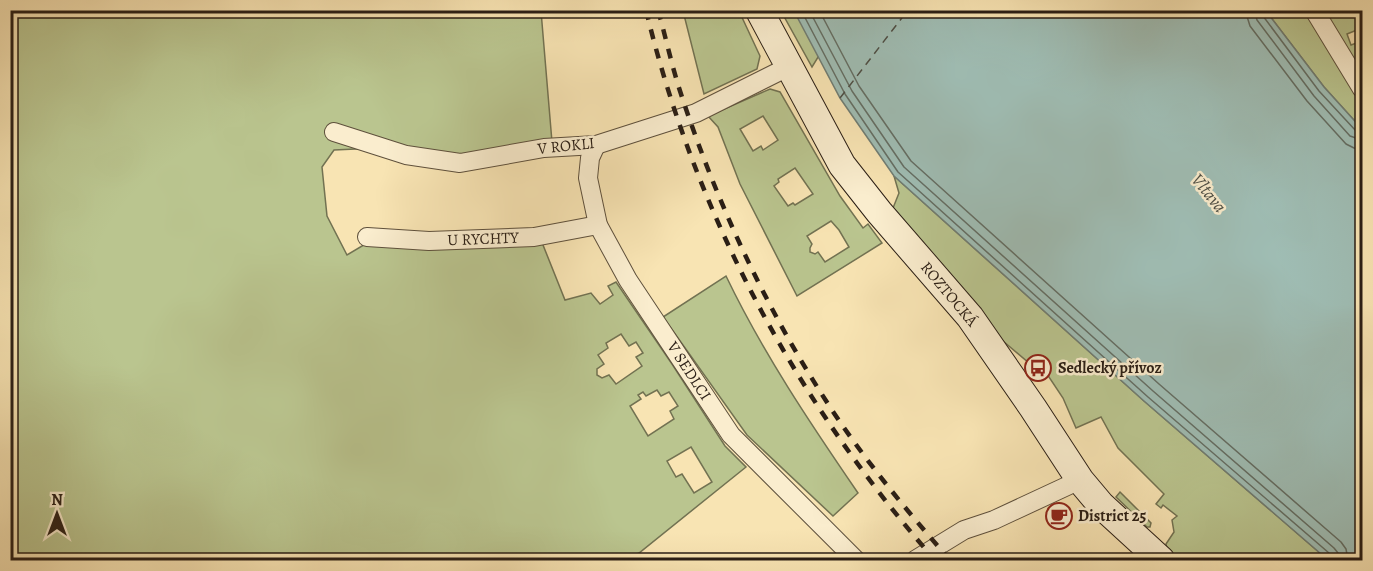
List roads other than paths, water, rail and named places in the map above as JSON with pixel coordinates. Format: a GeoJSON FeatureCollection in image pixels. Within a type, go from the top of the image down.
{"type":"FeatureCollection","features":[{"type":"Feature","properties":{"kind":"main road","name":"ROZTOCKÁ"},"geometry":{"type":"LineString","coordinates":[[759,10],[842,165],[879,212],[970,317],[1080,480],[1101,505],[1161,561]]}},
{"type":"Feature","properties":{"kind":"street"},"geometry":{"type":"LineString","coordinates":[[1314,10],[1362,89]]}},
{"type":"Feature","properties":{"kind":"street","name":"V ROKLI"},"geometry":{"type":"LineString","coordinates":[[334,132],[406,155],[460,163],[544,148],[596,145],[696,113],[788,67]]}},
{"type":"Feature","properties":{"kind":"street","name":"V SEDLCI"},"geometry":{"type":"LineString","coordinates":[[596,145],[590,158],[588,178],[598,225],[628,280],[731,435],[856,561]]}},
{"type":"Feature","properties":{"kind":"street","name":"U RYCHTY"},"geometry":{"type":"LineString","coordinates":[[367,237],[429,240],[534,237],[598,225]]}},
{"type":"Feature","properties":{"kind":"street"},"geometry":{"type":"LineString","coordinates":[[915,561],[964,530],[994,520],[1080,480]]}},
{"type":"Feature","properties":{"kind":"water","name":"Vltava"},"geometry":{"type":"Polygon","coordinates":[[[794,11],[1266,11],[1324,87],[1362,129],[1362,560],[1328,560],[1144,401],[894,176],[840,98],[794,11]]]}},
{"type":"Feature","properties":{"kind":"railway"},"geometry":{"type":"LineString","coordinates":[[646,10],[667,86],[692,160],[723,233],[757,303],[796,371],[839,437],[885,500],[935,560]]}},
{"type":"Feature","properties":{"kind":"railway"},"geometry":{"type":"LineString","coordinates":[[658,10],[678,84],[711,176],[746,257],[786,335],[845,430],[888,487],[950,560]]}},
{"type":"Feature","properties":{"kind":"place","name":"Sedlecký přívoz"},"geometry":{"type":"Point","coordinates":[1038,368]}},
{"type":"Feature","properties":{"kind":"place","name":"District 25"},"geometry":{"type":"Point","coordinates":[1059,516]}}]}
